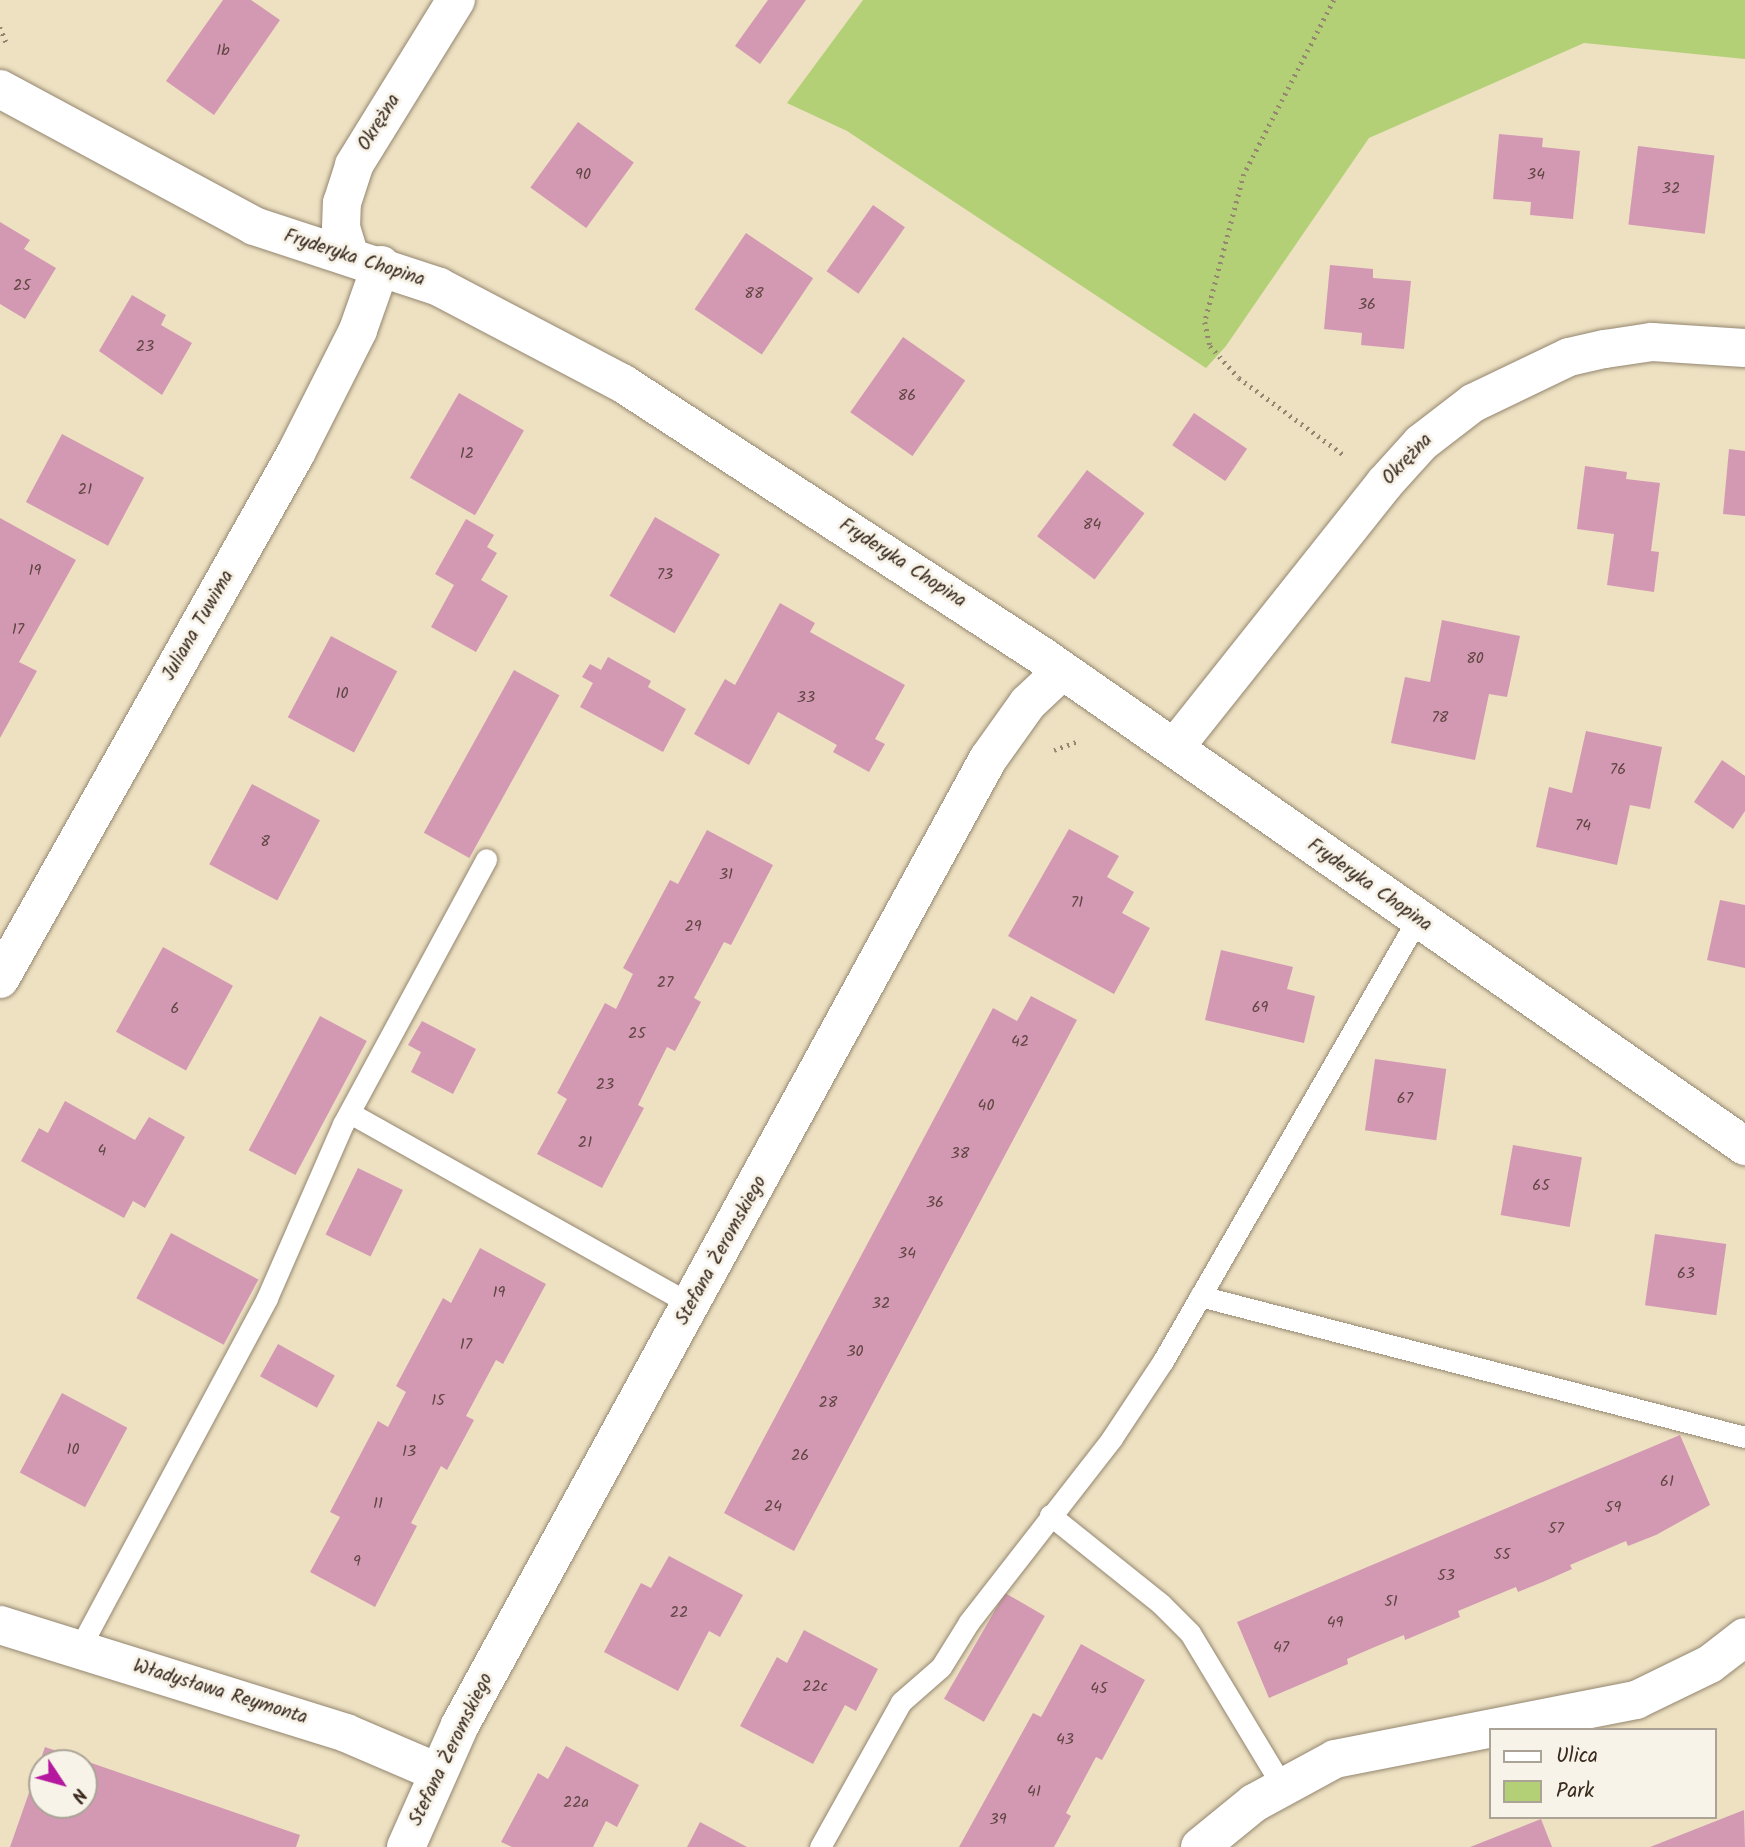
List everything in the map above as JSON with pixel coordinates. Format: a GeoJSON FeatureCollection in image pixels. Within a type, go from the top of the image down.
{"type":"FeatureCollection","features":[{"type":"Feature","properties":{"kind":"street","name":"Okrężna"},"geometry":{"type":"LineString","coordinates":[[365,261],[341,228],[342,203],[354,165],[456,0]]}},
{"type":"Feature","properties":{"kind":"street","name":"Fryderyka Chopina"},"geometry":{"type":"LineString","coordinates":[[0,89],[254,226],[365,261],[495,313],[622,383],[1175,747],[1417,920],[1745,1146]]}},
{"type":"Feature","properties":{"kind":"street","name":"Juliana Tuwima"},"geometry":{"type":"LineString","coordinates":[[0,979],[296,453],[358,330],[365,261]]}},
{"type":"Feature","properties":{"kind":"street","name":"Okrężna"},"geometry":{"type":"LineString","coordinates":[[1175,747],[1384,484],[1421,443],[1473,403],[1569,357],[1652,342],[1745,348]]}},
{"type":"Feature","properties":{"kind":"street","name":"Stefana Żeromskiego"},"geometry":{"type":"LineString","coordinates":[[406,1847],[437,1772],[988,759],[1028,703],[1062,671]]}},
{"type":"Feature","properties":{"kind":"street","name":"Władysława Reymonta"},"geometry":{"type":"LineString","coordinates":[[0,1625],[346,1733],[437,1772]]}},
{"type":"Feature","properties":{"kind":"street"},"geometry":{"type":"LineString","coordinates":[[1493,1728],[1636,1700],[1710,1664],[1745,1637]]}},
{"type":"Feature","properties":{"kind":"street"},"geometry":{"type":"LineString","coordinates":[[1200,1847],[1254,1803],[1335,1759],[1490,1729]]}},
{"type":"Feature","properties":{"kind":"lane"},"geometry":{"type":"LineString","coordinates":[[79,1649],[267,1298],[350,1113],[486,859]]}},
{"type":"Feature","properties":{"kind":"lane"},"geometry":{"type":"LineString","coordinates":[[820,1847],[901,1702],[941,1667],[1050,1515],[1112,1438],[1200,1296],[1417,920]]}},
{"type":"Feature","properties":{"kind":"lane"},"geometry":{"type":"LineString","coordinates":[[350,1113],[692,1305]]}},
{"type":"Feature","properties":{"kind":"lane"},"geometry":{"type":"LineString","coordinates":[[1200,1296],[1745,1437]]}},
{"type":"Feature","properties":{"kind":"lane"},"geometry":{"type":"LineString","coordinates":[[1050,1515],[1161,1604],[1190,1633],[1283,1787]]}},
{"type":"Feature","properties":{"kind":"path"},"geometry":{"type":"LineString","coordinates":[[1334,0],[1244,174],[1205,322],[1210,346],[1239,378],[1384,484]]}},
{"type":"Feature","properties":{"kind":"path"},"geometry":{"type":"LineString","coordinates":[[0,27],[9,48]]}},
{"type":"Feature","properties":{"kind":"path"},"geometry":{"type":"LineString","coordinates":[[1046,755],[1083,740]]}},
{"type":"Feature","properties":{"kind":"green space"},"geometry":{"type":"Polygon","coordinates":[[[863,0],[1745,0],[1745,59],[1584,43],[1369,138],[1226,346],[1206,368],[847,131],[787,103],[863,0]]]}},
{"type":"Feature","properties":{"kind":"building"},"geometry":{"type":"Polygon","coordinates":[[[223,0],[251,0],[280,20],[214,115],[166,81],[223,0]]]}},
{"type":"Feature","properties":{"kind":"building"},"geometry":{"type":"Polygon","coordinates":[[[768,0],[806,0],[760,64],[735,46],[768,0]]]}},
{"type":"Feature","properties":{"kind":"building"},"geometry":{"type":"Polygon","coordinates":[[[578,122],[634,163],[586,228],[530,188],[578,122]]]}},
{"type":"Feature","properties":{"kind":"building"},"geometry":{"type":"Polygon","coordinates":[[[1499,134],[1543,138],[1542,147],[1580,151],[1573,219],[1530,215],[1531,202],[1493,199],[1499,134]]]}},
{"type":"Feature","properties":{"kind":"building"},"geometry":{"type":"Polygon","coordinates":[[[1638,146],[1714,155],[1705,234],[1628,224],[1638,146]]]}},
{"type":"Feature","properties":{"kind":"building"},"geometry":{"type":"Polygon","coordinates":[[[873,205],[905,227],[858,294],[827,271],[873,205]]]}},
{"type":"Feature","properties":{"kind":"building"},"geometry":{"type":"Polygon","coordinates":[[[0,222],[30,240],[24,249],[56,268],[25,319],[0,304],[0,222]]]}},
{"type":"Feature","properties":{"kind":"building"},"geometry":{"type":"Polygon","coordinates":[[[746,233],[813,278],[762,355],[695,309],[746,233]]]}},
{"type":"Feature","properties":{"kind":"building"},"geometry":{"type":"Polygon","coordinates":[[[1330,265],[1373,269],[1373,278],[1411,281],[1404,349],[1361,345],[1362,333],[1324,329],[1330,265]]]}},
{"type":"Feature","properties":{"kind":"building"},"geometry":{"type":"Polygon","coordinates":[[[132,295],[166,315],[161,325],[192,343],[162,395],[99,351],[132,295]]]}},
{"type":"Feature","properties":{"kind":"building"},"geometry":{"type":"Polygon","coordinates":[[[903,337],[965,381],[912,456],[850,412],[903,337]]]}},
{"type":"Feature","properties":{"kind":"building"},"geometry":{"type":"Polygon","coordinates":[[[459,393],[524,430],[475,515],[410,478],[459,393]]]}},
{"type":"Feature","properties":{"kind":"building"},"geometry":{"type":"Polygon","coordinates":[[[1194,413],[1247,449],[1225,481],[1172,445],[1194,413]]]}},
{"type":"Feature","properties":{"kind":"building"},"geometry":{"type":"Polygon","coordinates":[[[62,434],[144,478],[108,546],[26,502],[62,434]]]}},
{"type":"Feature","properties":{"kind":"building"},"geometry":{"type":"Polygon","coordinates":[[[1729,449],[1745,451],[1745,516],[1723,514],[1729,449]]]}},
{"type":"Feature","properties":{"kind":"building"},"geometry":{"type":"Polygon","coordinates":[[[1585,466],[1627,472],[1626,479],[1660,483],[1651,551],[1659,552],[1654,592],[1607,585],[1614,534],[1577,529],[1585,466]]]}},
{"type":"Feature","properties":{"kind":"building"},"geometry":{"type":"Polygon","coordinates":[[[1087,470],[1145,513],[1095,580],[1037,536],[1087,470]]]}},
{"type":"Feature","properties":{"kind":"building"},"geometry":{"type":"Polygon","coordinates":[[[655,517],[720,554],[674,633],[610,596],[655,517]]]}},
{"type":"Feature","properties":{"kind":"building"},"geometry":{"type":"Polygon","coordinates":[[[0,518],[76,560],[19,662],[37,671],[0,738],[0,518]]]}},
{"type":"Feature","properties":{"kind":"building"},"geometry":{"type":"Polygon","coordinates":[[[466,519],[494,535],[487,547],[497,553],[481,580],[508,596],[476,652],[431,627],[454,585],[435,574],[466,519]]]}},
{"type":"Feature","properties":{"kind":"building"},"geometry":{"type":"Polygon","coordinates":[[[780,603],[815,623],[810,632],[905,685],[875,739],[885,744],[869,772],[833,752],[837,745],[778,712],[749,765],[694,734],[725,679],[735,685],[780,603]]]}},
{"type":"Feature","properties":{"kind":"building"},"geometry":{"type":"Polygon","coordinates":[[[1442,620],[1520,636],[1507,697],[1489,694],[1475,760],[1391,743],[1405,677],[1430,682],[1442,620]]]}},
{"type":"Feature","properties":{"kind":"building"},"geometry":{"type":"Polygon","coordinates":[[[331,636],[397,671],[354,752],[288,717],[331,636]]]}},
{"type":"Feature","properties":{"kind":"building"},"geometry":{"type":"Polygon","coordinates":[[[608,657],[651,681],[648,687],[686,709],[663,752],[580,707],[593,683],[582,677],[590,664],[601,670],[608,657]]]}},
{"type":"Feature","properties":{"kind":"building"},"geometry":{"type":"Polygon","coordinates":[[[514,670],[559,695],[469,858],[424,833],[514,670]]]}},
{"type":"Feature","properties":{"kind":"building"},"geometry":{"type":"Polygon","coordinates":[[[1586,731],[1662,747],[1650,809],[1630,805],[1617,865],[1536,847],[1549,787],[1572,793],[1586,731]]]}},
{"type":"Feature","properties":{"kind":"building"},"geometry":{"type":"Polygon","coordinates":[[[1722,760],[1745,776],[1745,811],[1733,829],[1694,802],[1722,760]]]}},
{"type":"Feature","properties":{"kind":"building"},"geometry":{"type":"Polygon","coordinates":[[[252,784],[320,820],[277,900],[209,864],[252,784]]]}},
{"type":"Feature","properties":{"kind":"building"},"geometry":{"type":"Polygon","coordinates":[[[1069,829],[1119,856],[1107,877],[1134,892],[1122,913],[1150,928],[1114,994],[1008,936],[1069,829]]]}},
{"type":"Feature","properties":{"kind":"building"},"geometry":{"type":"Polygon","coordinates":[[[707,830],[773,865],[731,945],[724,942],[694,998],[701,1002],[675,1051],[667,1047],[638,1105],[644,1108],[602,1188],[537,1154],[567,1099],[557,1093],[605,1003],[616,1009],[633,974],[623,968],[670,880],[678,884],[707,830]]]}},
{"type":"Feature","properties":{"kind":"building"},"geometry":{"type":"Polygon","coordinates":[[[1720,900],[1745,905],[1745,968],[1707,960],[1720,900]]]}},
{"type":"Feature","properties":{"kind":"building"},"geometry":{"type":"Polygon","coordinates":[[[163,947],[233,986],[186,1071],[116,1032],[163,947]]]}},
{"type":"Feature","properties":{"kind":"building"},"geometry":{"type":"Polygon","coordinates":[[[1221,950],[1293,967],[1287,989],[1315,996],[1304,1043],[1205,1020],[1221,950]]]}},
{"type":"Feature","properties":{"kind":"building"},"geometry":{"type":"Polygon","coordinates":[[[1031,996],[1077,1020],[794,1551],[724,1513],[993,1008],[1017,1021],[1031,996]]]}},
{"type":"Feature","properties":{"kind":"building"},"geometry":{"type":"Polygon","coordinates":[[[320,1016],[367,1041],[295,1175],[249,1150],[320,1016]]]}},
{"type":"Feature","properties":{"kind":"building"},"geometry":{"type":"Polygon","coordinates":[[[422,1021],[476,1049],[453,1094],[411,1072],[421,1052],[408,1045],[422,1021]]]}},
{"type":"Feature","properties":{"kind":"building"},"geometry":{"type":"Polygon","coordinates":[[[1375,1059],[1446,1069],[1436,1140],[1365,1130],[1375,1059]]]}},
{"type":"Feature","properties":{"kind":"building"},"geometry":{"type":"Polygon","coordinates":[[[65,1101],[135,1140],[149,1117],[185,1137],[145,1208],[133,1201],[124,1218],[21,1161],[39,1128],[48,1133],[65,1101]]]}},
{"type":"Feature","properties":{"kind":"building"},"geometry":{"type":"Polygon","coordinates":[[[1513,1145],[1582,1157],[1570,1227],[1501,1215],[1513,1145]]]}},
{"type":"Feature","properties":{"kind":"building"},"geometry":{"type":"Polygon","coordinates":[[[358,1168],[403,1190],[371,1256],[326,1235],[358,1168]]]}},
{"type":"Feature","properties":{"kind":"building"},"geometry":{"type":"Polygon","coordinates":[[[171,1233],[258,1279],[224,1345],[136,1298],[171,1233]]]}},
{"type":"Feature","properties":{"kind":"building"},"geometry":{"type":"Polygon","coordinates":[[[1655,1234],[1726,1244],[1716,1315],[1645,1305],[1655,1234]]]}},
{"type":"Feature","properties":{"kind":"building"},"geometry":{"type":"Polygon","coordinates":[[[480,1248],[546,1284],[503,1364],[496,1360],[466,1416],[474,1420],[447,1470],[441,1466],[411,1523],[417,1526],[375,1607],[310,1572],[340,1517],[330,1512],[378,1421],[388,1427],[406,1392],[396,1386],[443,1298],[451,1303],[480,1248]]]}},
{"type":"Feature","properties":{"kind":"building"},"geometry":{"type":"Polygon","coordinates":[[[278,1344],[335,1376],[317,1408],[260,1376],[278,1344]]]}},
{"type":"Feature","properties":{"kind":"building"},"geometry":{"type":"Polygon","coordinates":[[[62,1393],[127,1428],[85,1507],[20,1472],[62,1393]]]}},
{"type":"Feature","properties":{"kind":"building"},"geometry":{"type":"Polygon","coordinates":[[[1680,1435],[1710,1505],[1656,1535],[1628,1546],[1626,1541],[1570,1565],[1572,1569],[1545,1581],[1518,1592],[1516,1587],[1458,1611],[1460,1617],[1405,1640],[1404,1635],[1377,1646],[1347,1659],[1348,1664],[1269,1698],[1237,1622],[1680,1435]]]}},
{"type":"Feature","properties":{"kind":"building"},"geometry":{"type":"Polygon","coordinates":[[[669,1556],[743,1595],[720,1637],[709,1631],[678,1691],[604,1652],[641,1583],[651,1588],[669,1556]]]}},
{"type":"Feature","properties":{"kind":"building"},"geometry":{"type":"Polygon","coordinates":[[[1005,1593],[1045,1616],[984,1722],[944,1699],[1005,1593]]]}},
{"type":"Feature","properties":{"kind":"building"},"geometry":{"type":"Polygon","coordinates":[[[804,1630],[878,1669],[856,1711],[845,1705],[813,1764],[740,1726],[777,1657],[787,1663],[804,1630]]]}},
{"type":"Feature","properties":{"kind":"building"},"geometry":{"type":"Polygon","coordinates":[[[1081,1644],[1145,1680],[1102,1760],[1096,1757],[1066,1813],[1071,1816],[1054,1847],[959,1847],[1033,1713],[1041,1717],[1081,1644]]]}},
{"type":"Feature","properties":{"kind":"building"},"geometry":{"type":"Polygon","coordinates":[[[566,1746],[639,1785],[617,1827],[606,1821],[593,1847],[512,1847],[501,1842],[538,1773],[548,1779],[566,1746]]]}},
{"type":"Feature","properties":{"kind":"building"},"geometry":{"type":"Polygon","coordinates":[[[98,1765],[300,1835],[296,1847],[10,1847],[28,1796],[28,1819],[98,1819],[98,1765]]]}},
{"type":"Feature","properties":{"kind":"building"},"geometry":{"type":"Polygon","coordinates":[[[1744,1810],[1745,1847],[1650,1847],[1744,1810]]]}},
{"type":"Feature","properties":{"kind":"building"},"geometry":{"type":"Polygon","coordinates":[[[1541,1819],[1552,1847],[1470,1847],[1541,1819]]]}},
{"type":"Feature","properties":{"kind":"building"},"geometry":{"type":"Polygon","coordinates":[[[700,1822],[747,1847],[687,1847],[700,1822]]]}}]}
